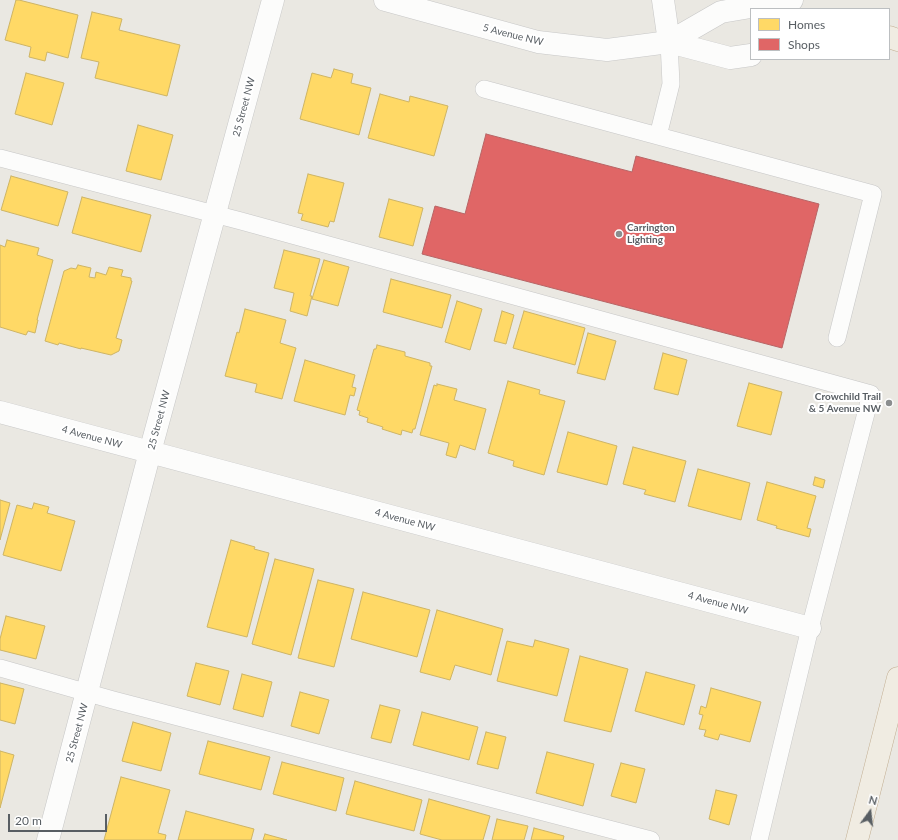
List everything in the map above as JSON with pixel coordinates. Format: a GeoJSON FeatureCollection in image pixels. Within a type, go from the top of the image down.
{"type":"FeatureCollection","features":[{"type":"Feature","properties":{"kind":"highway"},"geometry":{"type":"LineString","coordinates":[[857,840],[898,678]]}},
{"type":"Feature","properties":{"kind":"street","name":"25 Street NW"},"geometry":{"type":"LineString","coordinates":[[48,840],[150,452],[273,0]]}},
{"type":"Feature","properties":{"kind":"street","name":"5 Avenue NW"},"geometry":{"type":"LineString","coordinates":[[385,0],[538,42],[607,50],[669,42],[730,58],[750,54]]}},
{"type":"Feature","properties":{"kind":"street"},"geometry":{"type":"LineString","coordinates":[[664,0],[669,42]]}},
{"type":"Feature","properties":{"kind":"street","name":"5 Avenue NW"},"geometry":{"type":"LineString","coordinates":[[669,42],[720,12],[792,0]]}},
{"type":"Feature","properties":{"kind":"street","name":"4 Avenue NW"},"geometry":{"type":"LineString","coordinates":[[0,412],[810,628]]}},
{"type":"Feature","properties":{"kind":"lane"},"geometry":{"type":"LineString","coordinates":[[658,136],[671,84],[669,42]]}},
{"type":"Feature","properties":{"kind":"lane"},"geometry":{"type":"LineString","coordinates":[[484,89],[873,194],[837,338]]}},
{"type":"Feature","properties":{"kind":"lane"},"geometry":{"type":"LineString","coordinates":[[0,158],[215,214],[872,394],[810,628],[759,840]]}},
{"type":"Feature","properties":{"kind":"lane"},"geometry":{"type":"LineString","coordinates":[[0,668],[651,840]]}},
{"type":"Feature","properties":{"kind":"building: Homes"},"geometry":{"type":"Polygon","coordinates":[[[16,0],[78,15],[68,58],[47,52],[45,61],[29,57],[31,47],[5,40],[16,0]]]}},
{"type":"Feature","properties":{"kind":"building: Homes"},"geometry":{"type":"Polygon","coordinates":[[[92,12],[122,19],[119,30],[180,45],[167,96],[95,78],[99,62],[81,58],[92,12]]]}},
{"type":"Feature","properties":{"kind":"building: Homes"},"geometry":{"type":"Polygon","coordinates":[[[334,69],[353,74],[351,83],[371,88],[359,135],[300,119],[312,73],[331,78],[334,69]]]}},
{"type":"Feature","properties":{"kind":"building: Homes"},"geometry":{"type":"Polygon","coordinates":[[[26,73],[64,83],[52,125],[15,114],[26,73]]]}},
{"type":"Feature","properties":{"kind":"building: Homes"},"geometry":{"type":"Polygon","coordinates":[[[380,94],[409,102],[410,96],[448,106],[434,156],[368,138],[380,94]]]}},
{"type":"Feature","properties":{"kind":"building: Homes"},"geometry":{"type":"Polygon","coordinates":[[[138,125],[173,135],[161,180],[126,171],[138,125]]]}},
{"type":"Feature","properties":{"kind":"building: Homes"},"geometry":{"type":"Polygon","coordinates":[[[308,174],[344,183],[334,222],[330,221],[328,227],[301,220],[303,214],[298,213],[308,174]]]}},
{"type":"Feature","properties":{"kind":"building: Homes"},"geometry":{"type":"Polygon","coordinates":[[[11,176],[68,192],[58,226],[1,210],[11,176]]]}},
{"type":"Feature","properties":{"kind":"building: Homes"},"geometry":{"type":"Polygon","coordinates":[[[82,197],[151,215],[141,252],[72,233],[82,197]]]}},
{"type":"Feature","properties":{"kind":"building: Homes"},"geometry":{"type":"Polygon","coordinates":[[[389,199],[423,208],[413,246],[379,237],[389,199]]]}},
{"type":"Feature","properties":{"kind":"building: Homes"},"geometry":{"type":"Polygon","coordinates":[[[7,240],[39,248],[37,255],[53,260],[35,333],[28,331],[26,335],[0,327],[0,245],[5,247],[7,240]]]}},
{"type":"Feature","properties":{"kind":"building: Homes"},"geometry":{"type":"Polygon","coordinates":[[[284,250],[320,259],[310,296],[312,296],[307,316],[290,311],[294,293],[274,288],[284,250]]]}},
{"type":"Feature","properties":{"kind":"building: Homes"},"geometry":{"type":"Polygon","coordinates":[[[324,260],[349,267],[338,306],[312,299],[324,260]]]}},
{"type":"Feature","properties":{"kind":"building: Homes"},"geometry":{"type":"Polygon","coordinates":[[[78,265],[91,268],[89,277],[95,278],[96,272],[106,275],[109,267],[123,270],[121,276],[131,278],[132,281],[116,338],[122,340],[119,351],[111,355],[59,343],[58,345],[45,341],[64,271],[71,268],[76,269],[78,265]]]}},
{"type":"Feature","properties":{"kind":"building: Homes"},"geometry":{"type":"Polygon","coordinates":[[[391,279],[451,295],[442,328],[383,312],[391,279]]]}},
{"type":"Feature","properties":{"kind":"building: Homes"},"geometry":{"type":"Polygon","coordinates":[[[457,301],[482,309],[470,350],[445,342],[457,301]]]}},
{"type":"Feature","properties":{"kind":"building: Homes"},"geometry":{"type":"Polygon","coordinates":[[[245,309],[286,320],[280,343],[296,348],[282,399],[255,392],[257,384],[225,376],[245,309]]]}},
{"type":"Feature","properties":{"kind":"building: Homes"},"geometry":{"type":"Polygon","coordinates":[[[502,311],[514,315],[506,344],[494,341],[502,311]]]}},
{"type":"Feature","properties":{"kind":"building: Homes"},"geometry":{"type":"Polygon","coordinates":[[[524,311],[585,328],[575,365],[513,348],[524,311]]]}},
{"type":"Feature","properties":{"kind":"building: Homes"},"geometry":{"type":"Polygon","coordinates":[[[588,333],[616,341],[605,380],[577,373],[588,333]]]}},
{"type":"Feature","properties":{"kind":"building: Homes"},"geometry":{"type":"Polygon","coordinates":[[[377,345],[405,352],[405,356],[430,363],[430,366],[432,366],[415,429],[413,429],[412,433],[402,430],[401,435],[382,429],[383,427],[367,422],[368,418],[359,415],[360,411],[357,410],[374,349],[376,349],[377,345]]]}},
{"type":"Feature","properties":{"kind":"building: Homes"},"geometry":{"type":"Polygon","coordinates":[[[663,353],[687,360],[678,395],[654,389],[663,353]]]}},
{"type":"Feature","properties":{"kind":"building: Homes"},"geometry":{"type":"Polygon","coordinates":[[[305,360],[355,375],[352,387],[356,388],[354,396],[350,395],[345,415],[294,401],[305,360]]]}},
{"type":"Feature","properties":{"kind":"building: Homes"},"geometry":{"type":"Polygon","coordinates":[[[508,381],[540,390],[539,394],[565,401],[544,475],[513,466],[514,461],[488,453],[508,381]]]}},
{"type":"Feature","properties":{"kind":"building: Homes"},"geometry":{"type":"Polygon","coordinates":[[[749,383],[782,392],[771,435],[737,426],[749,383]]]}},
{"type":"Feature","properties":{"kind":"building: Homes"},"geometry":{"type":"Polygon","coordinates":[[[437,384],[457,389],[454,400],[486,409],[475,450],[460,445],[456,458],[446,455],[449,443],[420,435],[434,385],[437,386],[437,384]]]}},
{"type":"Feature","properties":{"kind":"building: Homes"},"geometry":{"type":"Polygon","coordinates":[[[568,432],[617,446],[607,485],[557,472],[568,432]]]}},
{"type":"Feature","properties":{"kind":"building: Homes"},"geometry":{"type":"Polygon","coordinates":[[[633,447],[686,461],[675,502],[644,494],[646,490],[623,484],[633,447]]]}},
{"type":"Feature","properties":{"kind":"building: Homes"},"geometry":{"type":"Polygon","coordinates":[[[698,469],[750,483],[741,520],[688,506],[698,469]]]}},
{"type":"Feature","properties":{"kind":"building: Homes"},"geometry":{"type":"Polygon","coordinates":[[[815,477],[825,480],[823,488],[813,485],[815,477]]]}},
{"type":"Feature","properties":{"kind":"building: Homes"},"geometry":{"type":"Polygon","coordinates":[[[767,482],[816,496],[807,528],[811,529],[809,537],[776,528],[777,526],[757,520],[767,482]]]}},
{"type":"Feature","properties":{"kind":"building: Homes"},"geometry":{"type":"Polygon","coordinates":[[[0,500],[10,503],[0,540],[0,500]]]}},
{"type":"Feature","properties":{"kind":"building: Homes"},"geometry":{"type":"Polygon","coordinates":[[[34,503],[49,507],[47,513],[75,521],[61,571],[3,555],[17,505],[32,509],[34,503]]]}},
{"type":"Feature","properties":{"kind":"building: Homes"},"geometry":{"type":"Polygon","coordinates":[[[231,540],[269,553],[247,637],[207,627],[231,540]]]}},
{"type":"Feature","properties":{"kind":"building: Homes"},"geometry":{"type":"Polygon","coordinates":[[[275,559],[314,569],[291,655],[252,644],[275,559]]]}},
{"type":"Feature","properties":{"kind":"building: Homes"},"geometry":{"type":"Polygon","coordinates":[[[318,580],[354,589],[334,667],[298,658],[318,580]]]}},
{"type":"Feature","properties":{"kind":"building: Homes"},"geometry":{"type":"Polygon","coordinates":[[[363,592],[430,610],[417,657],[351,639],[363,592]]]}},
{"type":"Feature","properties":{"kind":"building: Homes"},"geometry":{"type":"Polygon","coordinates":[[[437,610],[503,629],[491,675],[455,665],[450,680],[420,672],[437,610]]]}},
{"type":"Feature","properties":{"kind":"building: Homes"},"geometry":{"type":"Polygon","coordinates":[[[6,616],[45,626],[36,659],[0,650],[0,639],[6,616]]]}},
{"type":"Feature","properties":{"kind":"building: Homes"},"geometry":{"type":"Polygon","coordinates":[[[535,640],[569,649],[557,696],[497,681],[507,641],[533,647],[535,640]]]}},
{"type":"Feature","properties":{"kind":"building: Homes"},"geometry":{"type":"Polygon","coordinates":[[[580,656],[628,669],[611,732],[564,721],[580,656]]]}},
{"type":"Feature","properties":{"kind":"building: Homes"},"geometry":{"type":"Polygon","coordinates":[[[196,663],[229,671],[220,705],[187,696],[196,663]]]}},
{"type":"Feature","properties":{"kind":"building: Homes"},"geometry":{"type":"Polygon","coordinates":[[[646,672],[695,685],[684,725],[635,711],[646,672]]]}},
{"type":"Feature","properties":{"kind":"building: Homes"},"geometry":{"type":"Polygon","coordinates":[[[242,674],[272,682],[263,717],[233,709],[242,674]]]}},
{"type":"Feature","properties":{"kind":"building: Homes"},"geometry":{"type":"Polygon","coordinates":[[[0,683],[24,689],[15,724],[0,720],[0,683]]]}},
{"type":"Feature","properties":{"kind":"building: Homes"},"geometry":{"type":"Polygon","coordinates":[[[711,688],[761,702],[750,742],[720,734],[718,740],[704,736],[706,730],[699,729],[703,715],[699,714],[701,706],[706,708],[711,688]]]}},
{"type":"Feature","properties":{"kind":"building: Homes"},"geometry":{"type":"Polygon","coordinates":[[[300,692],[329,700],[319,734],[291,726],[300,692]]]}},
{"type":"Feature","properties":{"kind":"building: Homes"},"geometry":{"type":"Polygon","coordinates":[[[380,705],[400,710],[391,743],[371,738],[380,705]]]}},
{"type":"Feature","properties":{"kind":"building: Homes"},"geometry":{"type":"Polygon","coordinates":[[[422,712],[478,727],[469,760],[413,745],[422,712]]]}},
{"type":"Feature","properties":{"kind":"building: Homes"},"geometry":{"type":"Polygon","coordinates":[[[133,722],[171,733],[161,771],[122,761],[133,722]]]}},
{"type":"Feature","properties":{"kind":"building: Homes"},"geometry":{"type":"Polygon","coordinates":[[[486,732],[506,737],[498,769],[477,764],[486,732]]]}},
{"type":"Feature","properties":{"kind":"building: Homes"},"geometry":{"type":"Polygon","coordinates":[[[208,741],[270,757],[261,790],[199,774],[208,741]]]}},
{"type":"Feature","properties":{"kind":"building: Homes"},"geometry":{"type":"Polygon","coordinates":[[[0,751],[14,755],[0,808],[0,751]]]}},
{"type":"Feature","properties":{"kind":"building: Homes"},"geometry":{"type":"Polygon","coordinates":[[[547,752],[594,764],[583,806],[536,793],[547,752]]]}},
{"type":"Feature","properties":{"kind":"building: Homes"},"geometry":{"type":"Polygon","coordinates":[[[282,762],[344,778],[336,811],[273,794],[282,762]]]}},
{"type":"Feature","properties":{"kind":"building: Homes"},"geometry":{"type":"Polygon","coordinates":[[[621,763],[645,769],[636,803],[611,796],[621,763]]]}},
{"type":"Feature","properties":{"kind":"building: Homes"},"geometry":{"type":"Polygon","coordinates":[[[121,777],[170,790],[158,833],[166,835],[165,840],[104,840],[121,777]]]}},
{"type":"Feature","properties":{"kind":"building: Homes"},"geometry":{"type":"Polygon","coordinates":[[[355,781],[422,800],[414,831],[346,814],[355,781]]]}},
{"type":"Feature","properties":{"kind":"building: Homes"},"geometry":{"type":"Polygon","coordinates":[[[716,790],[737,795],[729,825],[709,819],[716,790]]]}},
{"type":"Feature","properties":{"kind":"building: Homes"},"geometry":{"type":"Polygon","coordinates":[[[429,799],[490,816],[483,840],[442,840],[420,834],[429,799]]]}},
{"type":"Feature","properties":{"kind":"building: Homes"},"geometry":{"type":"Polygon","coordinates":[[[186,811],[254,829],[251,840],[178,840],[186,811]]]}},
{"type":"Feature","properties":{"kind":"building: Homes"},"geometry":{"type":"Polygon","coordinates":[[[497,819],[528,826],[524,840],[492,840],[497,819]]]}},
{"type":"Feature","properties":{"kind":"building: Homes"},"geometry":{"type":"Polygon","coordinates":[[[534,828],[564,836],[563,840],[531,840],[534,828]]]}},
{"type":"Feature","properties":{"kind":"building: Homes"},"geometry":{"type":"Polygon","coordinates":[[[265,834],[287,840],[263,840],[265,834]]]}},
{"type":"Feature","properties":{"kind":"building: Shops","name":"Carrington Lighting"},"geometry":{"type":"Polygon","coordinates":[[[486,134],[632,172],[636,156],[819,204],[782,348],[422,254],[435,206],[465,214],[486,134]]]}},
{"type":"Feature","properties":{"kind":"place","name":"Carrington Lighting"},"geometry":{"type":"Point","coordinates":[619,234]}},
{"type":"Feature","properties":{"kind":"place","name":"Crowchild Trail & 5 Avenue NW"},"geometry":{"type":"Point","coordinates":[889,403]}}]}
